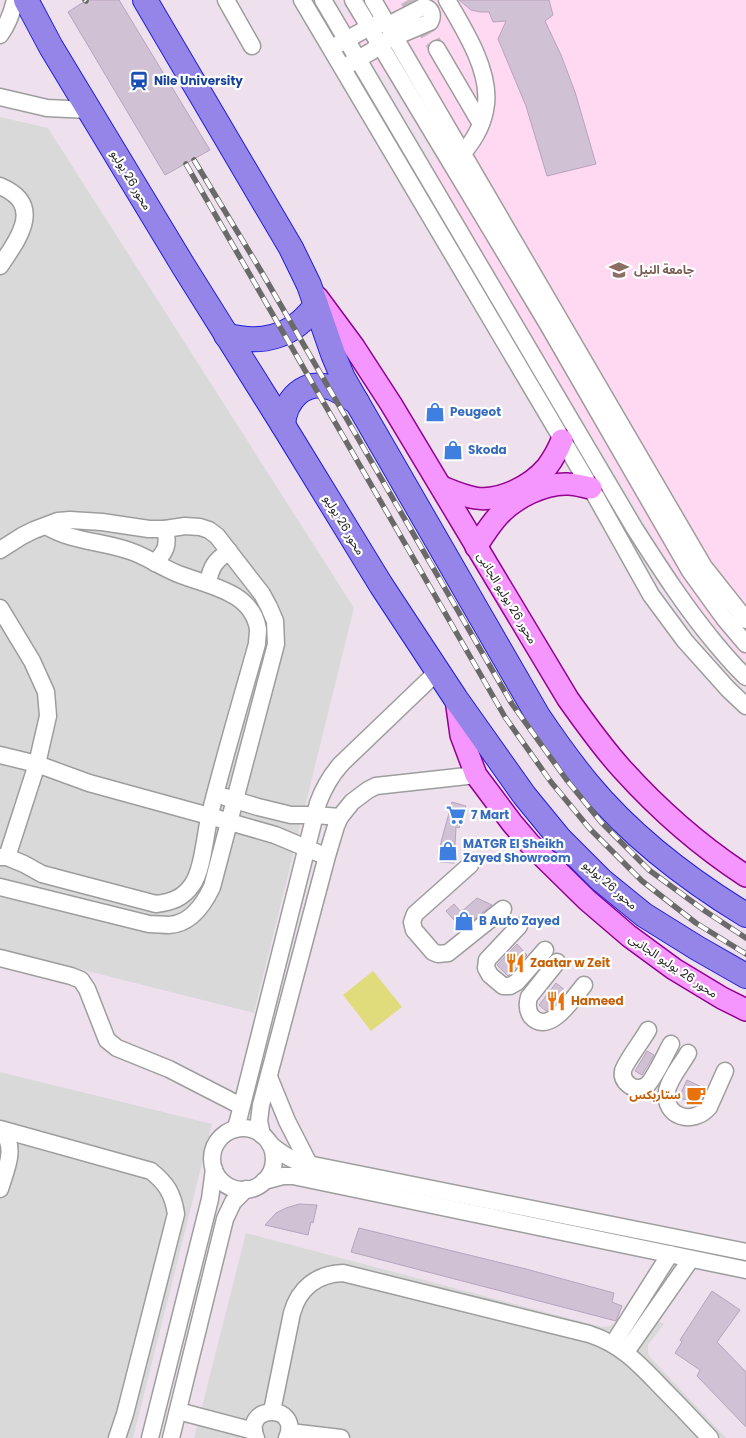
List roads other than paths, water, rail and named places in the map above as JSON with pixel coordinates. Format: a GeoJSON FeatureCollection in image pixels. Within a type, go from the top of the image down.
{"type":"FeatureCollection","features":[{"type":"Feature","properties":{"kind":"highway","name":"محور 26 يوليو"},"geometry":{"type":"LineString","coordinates":[[26,0],[50,47],[226,336],[381,585],[437,672],[524,795],[560,839],[601,880],[644,915],[746,976]]}},
{"type":"Feature","properties":{"kind":"highway"},"geometry":{"type":"LineString","coordinates":[[145,0],[291,248],[312,295],[343,378],[538,716],[562,752],[589,785],[648,845],[681,872],[716,897],[746,915]]}},
{"type":"Feature","properties":{"kind":"highway"},"geometry":{"type":"LineString","coordinates":[[226,336],[252,340],[277,336],[295,327],[307,317],[312,295]]}},
{"type":"Feature","properties":{"kind":"highway"},"geometry":{"type":"LineString","coordinates":[[283,425],[284,414],[288,404],[302,390],[323,386],[333,388],[357,402]]}},
{"type":"Feature","properties":{"kind":"main road","name":"محور 26 يوليو الجانبى"},"geometry":{"type":"LineString","coordinates":[[312,295],[354,347],[391,404],[568,699],[594,735],[621,769],[683,830],[718,858],[746,876]]}},
{"type":"Feature","properties":{"kind":"main road"},"geometry":{"type":"LineString","coordinates":[[442,488],[475,498],[508,493],[536,478],[555,455],[562,440]]}},
{"type":"Feature","properties":{"kind":"main road"},"geometry":{"type":"LineString","coordinates":[[476,547],[500,514],[523,498],[556,484],[591,488]]}},
{"type":"Feature","properties":{"kind":"main road","name":"محور 26 يوليو الجانبى"},"geometry":{"type":"LineString","coordinates":[[456,699],[461,735],[476,775],[529,843],[586,900],[629,936],[674,969],[746,1010]]}},
{"type":"Feature","properties":{"kind":"street"},"geometry":{"type":"LineString","coordinates":[[0,35],[13,13],[15,0]]}},
{"type":"Feature","properties":{"kind":"street"},"geometry":{"type":"LineString","coordinates":[[226,0],[252,46]]}},
{"type":"Feature","properties":{"kind":"street"},"geometry":{"type":"LineString","coordinates":[[302,0],[591,488],[651,596],[684,641],[746,706]]}},
{"type":"Feature","properties":{"kind":"street"},"geometry":{"type":"LineString","coordinates":[[323,0],[635,529],[696,620],[746,677]]}},
{"type":"Feature","properties":{"kind":"street"},"geometry":{"type":"LineString","coordinates":[[353,0],[379,45],[499,230],[704,567],[746,620]]}},
{"type":"Feature","properties":{"kind":"street"},"geometry":{"type":"LineString","coordinates":[[374,0],[463,153],[499,230],[552,332],[690,571],[724,618],[746,644]]}},
{"type":"Feature","properties":{"kind":"street"},"geometry":{"type":"LineString","coordinates":[[447,0],[470,43],[486,86],[486,105],[481,124],[475,139],[463,153]]}},
{"type":"Feature","properties":{"kind":"street"},"geometry":{"type":"LineString","coordinates":[[330,49],[368,27],[378,24],[392,31]]}},
{"type":"Feature","properties":{"kind":"street"},"geometry":{"type":"LineString","coordinates":[[342,68],[387,40],[392,31]]}},
{"type":"Feature","properties":{"kind":"street"},"geometry":{"type":"LineString","coordinates":[[437,49],[481,124]]}},
{"type":"Feature","properties":{"kind":"street"},"geometry":{"type":"LineString","coordinates":[[0,98],[47,108],[89,110]]}},
{"type":"Feature","properties":{"kind":"street"},"geometry":{"type":"LineString","coordinates":[[0,266],[20,237],[25,215],[23,205],[16,197],[2,188]]}},
{"type":"Feature","properties":{"kind":"street"},"geometry":{"type":"LineString","coordinates":[[0,242],[9,242],[20,237]]}},
{"type":"Feature","properties":{"kind":"street"},"geometry":{"type":"LineString","coordinates":[[0,550],[22,536],[58,521],[87,521],[140,528],[200,527],[217,536],[262,594],[275,621],[276,644],[212,887],[199,909],[186,920],[171,925],[149,924],[0,888]]}},
{"type":"Feature","properties":{"kind":"street"},"geometry":{"type":"LineString","coordinates":[[0,608],[32,661],[46,692],[48,716],[37,764],[3,857],[24,864],[42,874],[156,904],[171,902],[184,894],[193,884],[199,870],[209,816],[257,644],[258,630],[254,616],[247,606],[221,588],[175,573],[130,551],[66,536],[46,526]]}},
{"type":"Feature","properties":{"kind":"street"},"geometry":{"type":"LineString","coordinates":[[155,563],[166,547],[165,529]]}},
{"type":"Feature","properties":{"kind":"street"},"geometry":{"type":"LineString","coordinates":[[208,583],[212,566],[229,551]]}},
{"type":"Feature","properties":{"kind":"street"},"geometry":{"type":"LineString","coordinates":[[235,1129],[322,794],[334,772],[437,672]]}},
{"type":"Feature","properties":{"kind":"street"},"geometry":{"type":"LineString","coordinates":[[0,755],[37,764],[89,783],[275,835],[327,856]]}},
{"type":"Feature","properties":{"kind":"street"},"geometry":{"type":"LineString","coordinates":[[214,1170],[217,1176],[227,1185],[233,1188],[246,1189],[253,1188],[264,1181],[273,1168],[273,1152],[259,1121],[260,1113],[327,856],[340,818],[360,796],[376,786],[476,775]]}},
{"type":"Feature","properties":{"kind":"street"},"geometry":{"type":"LineString","coordinates":[[216,794],[291,815],[340,818]]}},
{"type":"Feature","properties":{"kind":"street"},"geometry":{"type":"LineString","coordinates":[[470,865],[415,914],[412,922],[414,930],[433,952],[438,954],[448,953],[503,908]]}},
{"type":"Feature","properties":{"kind":"street"},"geometry":{"type":"LineString","coordinates":[[37,897],[34,889],[35,883],[42,874]]}},
{"type":"Feature","properties":{"kind":"street"},"geometry":{"type":"LineString","coordinates":[[519,926],[487,960],[486,968],[490,975],[503,986],[510,986],[517,982],[545,950]]}},
{"type":"Feature","properties":{"kind":"street"},"geometry":{"type":"LineString","coordinates":[[0,958],[80,980],[87,989],[107,1040],[116,1048],[169,1069],[241,1106]]}},
{"type":"Feature","properties":{"kind":"street"},"geometry":{"type":"LineString","coordinates":[[558,962],[529,997],[528,1008],[533,1018],[544,1022],[554,1019],[584,984]]}},
{"type":"Feature","properties":{"kind":"street"},"geometry":{"type":"LineString","coordinates":[[648,1030],[624,1067],[623,1076],[630,1086],[639,1088],[650,1082],[671,1044]]}},
{"type":"Feature","properties":{"kind":"street"},"geometry":{"type":"LineString","coordinates":[[688,1053],[666,1093],[668,1104],[680,1116],[696,1117],[705,1112],[725,1071]]}},
{"type":"Feature","properties":{"kind":"street"},"geometry":{"type":"LineString","coordinates":[[268,1077],[287,1121],[309,1164]]}},
{"type":"Feature","properties":{"kind":"street"},"geometry":{"type":"LineString","coordinates":[[150,1438],[204,1222],[214,1170],[214,1148],[222,1136],[235,1129],[249,1128],[266,1139],[278,1152],[288,1158],[309,1164],[746,1252]]}},
{"type":"Feature","properties":{"kind":"street"},"geometry":{"type":"LineString","coordinates":[[1,1130],[151,1171],[169,1190],[174,1202],[176,1214],[125,1414],[117,1438]]}},
{"type":"Feature","properties":{"kind":"street"},"geometry":{"type":"LineString","coordinates":[[0,1189],[11,1151],[7,1136],[1,1130]]}},
{"type":"Feature","properties":{"kind":"street"},"geometry":{"type":"LineString","coordinates":[[11,1151],[16,1145],[30,1138]]}},
{"type":"Feature","properties":{"kind":"street"},"geometry":{"type":"LineString","coordinates":[[264,1181],[284,1176],[294,1176],[746,1270]]}},
{"type":"Feature","properties":{"kind":"street"},"geometry":{"type":"LineString","coordinates":[[172,1438],[225,1219],[233,1202],[246,1189]]}},
{"type":"Feature","properties":{"kind":"street"},"geometry":{"type":"LineString","coordinates":[[619,1348],[670,1254]]}},
{"type":"Feature","properties":{"kind":"street"},"geometry":{"type":"LineString","coordinates":[[619,1348],[691,1259]]}},
{"type":"Feature","properties":{"kind":"street"},"geometry":{"type":"LineString","coordinates":[[272,1411],[294,1306],[301,1292],[319,1278],[343,1273],[589,1334],[619,1348],[641,1365],[710,1438]]}},
{"type":"Feature","properties":{"kind":"street"},"geometry":{"type":"LineString","coordinates":[[251,1433],[259,1417],[272,1411],[286,1418],[289,1435],[339,1438]]}},
{"type":"Feature","properties":{"kind":"street"},"geometry":{"type":"LineString","coordinates":[[178,1412],[251,1433]]}},
{"type":"Feature","properties":{"kind":"street"},"geometry":{"type":"LineString","coordinates":[[228,1438],[251,1433]]}},
{"type":"Feature","properties":{"kind":"tunnel"},"geometry":{"type":"LineString","coordinates":[[408,0],[437,49]]}},
{"type":"Feature","properties":{"kind":"railway"},"geometry":{"type":"LineString","coordinates":[[194,160],[261,271],[512,704],[566,779],[601,822],[649,870],[746,938]]}},
{"type":"Feature","properties":{"kind":"railway"},"geometry":{"type":"LineString","coordinates":[[186,164],[505,717],[551,782],[590,829],[642,881],[696,923],[746,954]]}},
{"type":"Feature","properties":{"kind":"place","name":"Nile University"},"geometry":{"type":"Point","coordinates":[139,81]}},
{"type":"Feature","properties":{"kind":"place","name":"جامعة النيل"},"geometry":{"type":"Point","coordinates":[619,270]}},
{"type":"Feature","properties":{"kind":"place","name":"Peugeot"},"geometry":{"type":"Point","coordinates":[435,412]}},
{"type":"Feature","properties":{"kind":"place","name":"Skoda"},"geometry":{"type":"Point","coordinates":[453,450]}},
{"type":"Feature","properties":{"kind":"place","name":"7 Mart"},"geometry":{"type":"Point","coordinates":[456,815]}},
{"type":"Feature","properties":{"kind":"place","name":"MATGR El Sheikh Zayed Showroom"},"geometry":{"type":"Point","coordinates":[448,851]}},
{"type":"Feature","properties":{"kind":"place","name":"B Auto Zayed"},"geometry":{"type":"Point","coordinates":[464,921]}},
{"type":"Feature","properties":{"kind":"place","name":"Zaatar w Zeit"},"geometry":{"type":"Point","coordinates":[515,963]}},
{"type":"Feature","properties":{"kind":"place","name":"Hameed"},"geometry":{"type":"Point","coordinates":[556,1001]}},
{"type":"Feature","properties":{"kind":"place","name":"ستاربكس"},"geometry":{"type":"Point","coordinates":[696,1095]}}]}
